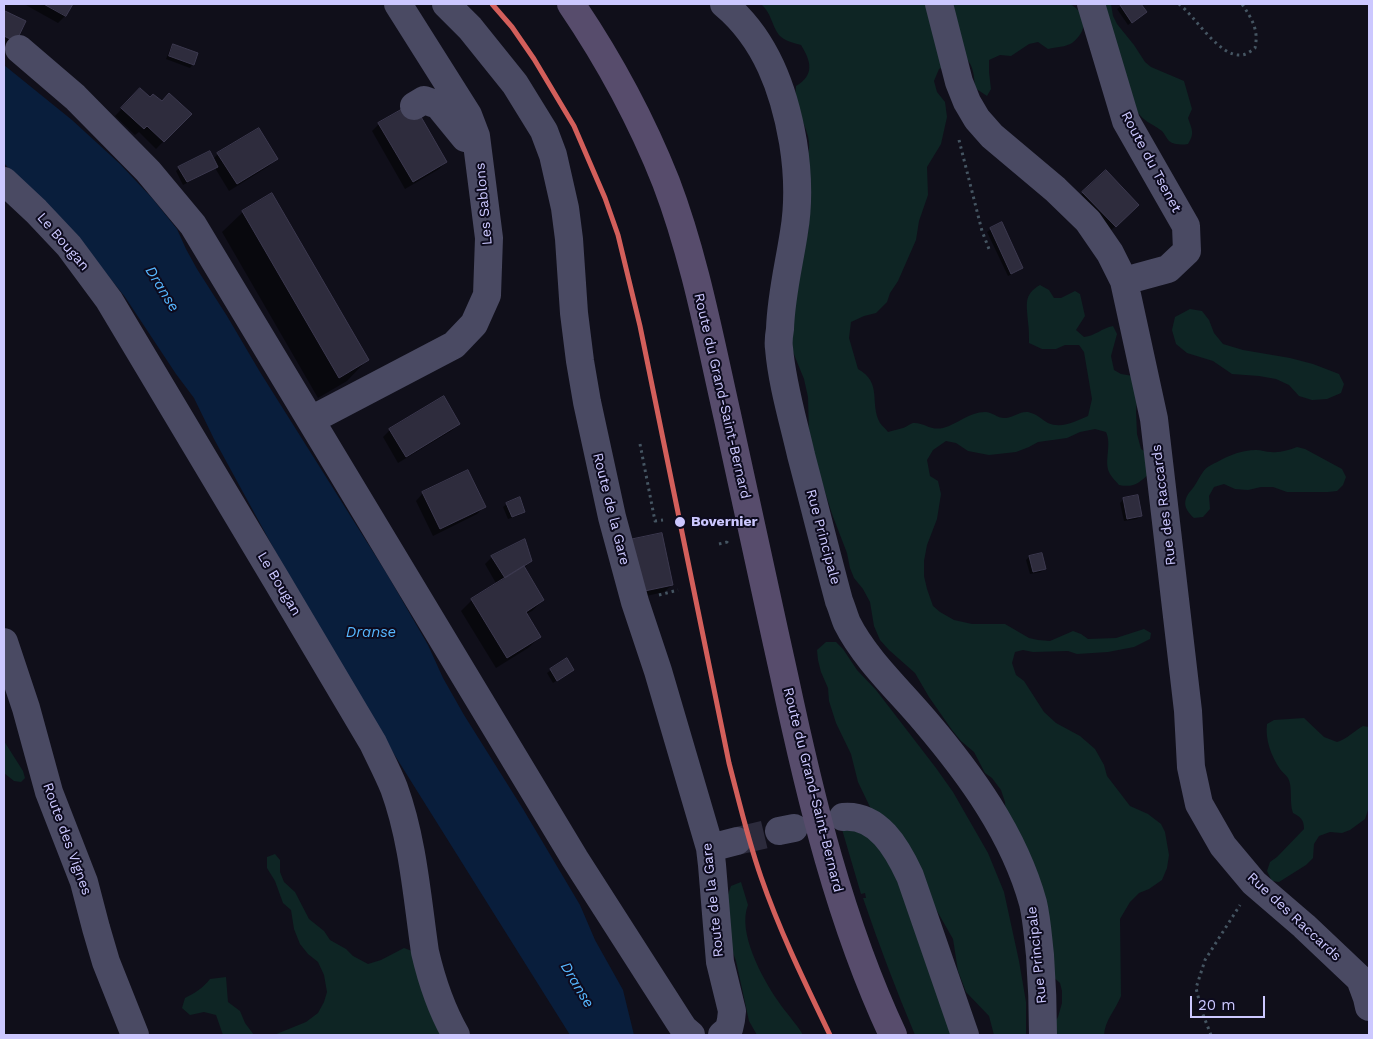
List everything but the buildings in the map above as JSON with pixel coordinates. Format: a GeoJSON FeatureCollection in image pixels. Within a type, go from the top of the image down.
{"type":"FeatureCollection","features":[{"type":"Feature","properties":{"kind":"main road","name":"Route du Grand-Saint-Bernard"},"geometry":{"type":"LineString","coordinates":[[571,4],[614,72],[634,109],[651,146],[681,228],[706,320],[808,781],[847,918],[868,977],[893,1035]]}},
{"type":"Feature","properties":{"kind":"street","name":"Les Sablons"},"geometry":{"type":"LineString","coordinates":[[312,420],[454,345],[474,324],[487,295],[489,238],[476,136],[468,115],[398,4]]}},
{"type":"Feature","properties":{"kind":"street","name":"Route de la Gare"},"geometry":{"type":"LineString","coordinates":[[446,4],[470,28],[515,84],[544,132],[553,156],[565,208],[574,313],[587,402],[610,507],[634,602],[658,671],[710,848],[720,962],[732,1011],[729,1029],[722,1035]]}},
{"type":"Feature","properties":{"kind":"street","name":"Rue Principale"},"geometry":{"type":"LineString","coordinates":[[724,4],[748,28],[762,48],[774,70],[788,116],[798,182],[797,210],[780,311],[779,347],[785,385],[797,436],[840,601],[847,622],[859,643],[953,755],[986,801],[1007,839],[1028,888],[1038,930],[1043,1035]]}},
{"type":"Feature","properties":{"kind":"street","name":"Rue des Raccards"},"geometry":{"type":"LineString","coordinates":[[939,4],[958,77],[970,108],[977,119],[992,136],[1055,189],[1088,221],[1107,247],[1124,281],[1154,419],[1186,694],[1191,767],[1200,804],[1223,846],[1254,883],[1304,926],[1360,979],[1368,998],[1369,1007]]}},
{"type":"Feature","properties":{"kind":"street","name":"Route du Tsenet"},"geometry":{"type":"LineString","coordinates":[[1091,4],[1126,121],[1186,226],[1187,251],[1168,269],[1124,281]]}},
{"type":"Feature","properties":{"kind":"street"},"geometry":{"type":"LineString","coordinates":[[19,49],[88,110],[148,171],[193,225],[575,859],[680,1023],[691,1035]]}},
{"type":"Feature","properties":{"kind":"street"},"geometry":{"type":"LineString","coordinates":[[414,106],[424,100],[438,105],[469,143],[478,146]]}},
{"type":"Feature","properties":{"kind":"street","name":"Le Bougan"},"geometry":{"type":"LineString","coordinates":[[4,181],[69,246],[109,300],[372,743],[386,770],[399,804],[409,844],[429,969],[440,1005],[456,1035]]}},
{"type":"Feature","properties":{"kind":"street","name":"Route des Vignes"},"geometry":{"type":"LineString","coordinates":[[4,642],[26,708],[49,792],[84,882],[106,962],[135,1035]]}},
{"type":"Feature","properties":{"kind":"street"},"geometry":{"type":"LineString","coordinates":[[843,817],[853,816],[870,823],[891,841],[902,859],[913,885],[965,1035]]}},
{"type":"Feature","properties":{"kind":"street"},"geometry":{"type":"LineString","coordinates":[[710,848],[737,841]]}},
{"type":"Feature","properties":{"kind":"path"},"geometry":{"type":"LineString","coordinates":[[1179,4],[1186,9],[1203,30],[1218,44],[1232,55],[1243,55],[1255,48],[1258,37],[1251,17],[1242,4]]}},
{"type":"Feature","properties":{"kind":"path"},"geometry":{"type":"LineString","coordinates":[[970,108],[960,119],[959,138],[982,232],[989,249]]}},
{"type":"Feature","properties":{"kind":"path"},"geometry":{"type":"LineString","coordinates":[[640,444],[656,521],[663,520]]}},
{"type":"Feature","properties":{"kind":"path"},"geometry":{"type":"LineString","coordinates":[[1211,1035],[1202,1012],[1196,988],[1205,960],[1254,883]]}},
{"type":"Feature","properties":{"kind":"green space"},"geometry":{"type":"Polygon","coordinates":[[[761,4],[1070,4],[1076,8],[1083,18],[1084,23],[1081,33],[1070,44],[1048,49],[1038,42],[1029,44],[1011,56],[1000,55],[989,60],[991,89],[987,96],[975,88],[972,68],[965,57],[939,69],[934,81],[937,92],[945,102],[947,117],[941,144],[927,167],[928,195],[919,221],[916,240],[887,302],[876,313],[851,322],[849,338],[858,369],[866,375],[873,387],[877,416],[888,432],[913,423],[938,429],[943,428],[974,414],[985,412],[1003,418],[1028,412],[1053,425],[1069,424],[1088,416],[1092,399],[1084,352],[1079,345],[1065,345],[1056,349],[1042,349],[1029,343],[1027,300],[1031,292],[1040,285],[1049,290],[1054,298],[1061,298],[1075,291],[1080,294],[1085,316],[1076,330],[1084,337],[1113,326],[1117,334],[1111,356],[1114,370],[1121,374],[1133,376],[1138,389],[1136,411],[1137,434],[1141,449],[1147,453],[1150,473],[1132,485],[1119,485],[1111,476],[1107,463],[1108,437],[1106,432],[1095,429],[1080,432],[1067,438],[1038,442],[1016,452],[989,455],[968,451],[956,443],[946,441],[933,450],[927,460],[930,476],[938,481],[941,494],[937,519],[927,545],[924,576],[933,606],[940,612],[954,620],[972,624],[1005,624],[1029,638],[1038,640],[1050,641],[1073,631],[1088,639],[1116,638],[1144,629],[1151,633],[1150,639],[1134,647],[1108,652],[1077,654],[1068,651],[1033,652],[1023,650],[1015,652],[1012,663],[1016,675],[1024,681],[1044,712],[1056,723],[1080,736],[1095,749],[1104,765],[1107,776],[1130,806],[1148,814],[1161,824],[1165,832],[1169,855],[1167,868],[1162,880],[1139,893],[1130,902],[1120,919],[1121,996],[1108,1020],[1104,1035],[1053,1035],[1053,1025],[1058,1017],[1062,1003],[1062,991],[1060,983],[1051,975],[1006,820],[1005,802],[1001,790],[992,778],[985,773],[974,752],[952,730],[915,673],[880,640],[874,626],[870,602],[854,578],[847,553],[832,514],[809,434],[808,397],[804,379],[793,352],[791,338],[796,256],[808,234],[810,204],[806,159],[809,152],[808,137],[797,109],[795,98],[796,86],[802,82],[809,72],[809,62],[801,45],[786,40],[779,35],[761,4]]]}},
{"type":"Feature","properties":{"kind":"green space"},"geometry":{"type":"Polygon","coordinates":[[[1097,4],[1111,4],[1113,16],[1117,24],[1145,62],[1151,67],[1184,81],[1192,109],[1188,118],[1192,134],[1188,144],[1171,142],[1162,131],[1138,113],[1097,4]]]}},
{"type":"Feature","properties":{"kind":"green space"},"geometry":{"type":"Polygon","coordinates":[[[1190,309],[1202,311],[1209,320],[1214,333],[1223,344],[1243,350],[1290,358],[1339,374],[1344,384],[1341,393],[1327,399],[1312,400],[1299,396],[1289,385],[1276,379],[1232,374],[1213,361],[1187,353],[1176,344],[1172,330],[1175,317],[1190,309]]]}},
{"type":"Feature","properties":{"kind":"green space"},"geometry":{"type":"Polygon","coordinates":[[[1297,447],[1305,449],[1342,469],[1346,477],[1343,485],[1337,491],[1287,492],[1273,487],[1248,490],[1235,489],[1224,484],[1214,487],[1209,496],[1210,509],[1203,517],[1194,518],[1188,511],[1185,504],[1187,496],[1204,470],[1210,466],[1241,452],[1256,450],[1278,452],[1297,447]]]}},
{"type":"Feature","properties":{"kind":"green space"},"geometry":{"type":"Polygon","coordinates":[[[826,642],[836,642],[843,649],[857,670],[876,690],[936,768],[953,792],[988,853],[1004,892],[1019,961],[1026,1002],[1026,1035],[994,1035],[989,1016],[966,992],[958,971],[953,939],[890,824],[870,807],[858,782],[851,754],[836,723],[829,701],[828,688],[821,672],[817,650],[826,642]]]}},
{"type":"Feature","properties":{"kind":"green space"},"geometry":{"type":"Polygon","coordinates":[[[1304,718],[1324,737],[1337,742],[1363,726],[1369,727],[1369,807],[1365,819],[1350,830],[1342,833],[1330,832],[1319,836],[1314,844],[1313,858],[1306,865],[1279,882],[1272,881],[1267,871],[1270,862],[1304,829],[1302,819],[1293,813],[1288,778],[1271,753],[1267,736],[1267,724],[1274,720],[1304,718]]]}},
{"type":"Feature","properties":{"kind":"green space"},"geometry":{"type":"Polygon","coordinates":[[[4,741],[23,771],[25,778],[21,782],[14,781],[4,773],[4,741]]]}},
{"type":"Feature","properties":{"kind":"green space"},"geometry":{"type":"Polygon","coordinates":[[[852,825],[888,848],[956,1035],[915,1035],[869,916],[863,898],[866,898],[865,893],[861,894],[841,826],[852,825]]]}},
{"type":"Feature","properties":{"kind":"green space"},"geometry":{"type":"Polygon","coordinates":[[[275,854],[280,860],[280,872],[284,882],[295,892],[309,919],[324,931],[330,940],[368,964],[381,960],[404,948],[412,951],[446,1035],[274,1035],[306,1022],[318,1013],[327,992],[324,975],[318,962],[300,944],[294,929],[291,910],[283,903],[275,881],[267,868],[267,857],[275,854]]]}},
{"type":"Feature","properties":{"kind":"green space"},"geometry":{"type":"Polygon","coordinates":[[[741,882],[748,905],[745,916],[746,928],[753,954],[765,980],[803,1035],[757,1035],[749,1021],[732,950],[725,903],[731,886],[741,882]]]}},
{"type":"Feature","properties":{"kind":"green space"},"geometry":{"type":"Polygon","coordinates":[[[226,977],[228,1002],[240,1011],[245,1023],[254,1035],[223,1035],[216,1015],[204,1012],[190,1015],[182,1008],[185,998],[199,990],[210,979],[226,977]]]}},
{"type":"Feature","properties":{"kind":"water","name":"Dranse"},"geometry":{"type":"Polygon","coordinates":[[[4,65],[72,120],[120,164],[152,198],[177,229],[197,269],[387,574],[428,645],[443,678],[464,715],[580,905],[595,940],[623,990],[634,1035],[570,1035],[362,703],[280,560],[214,439],[194,398],[125,297],[73,232],[4,163],[4,65]]]}},
{"type":"Feature","properties":{"kind":"tunnel"},"geometry":{"type":"LineString","coordinates":[[737,841],[779,831]]}},
{"type":"Feature","properties":{"kind":"transit line"},"geometry":{"type":"LineString","coordinates":[[492,4],[512,27],[534,59],[574,126],[605,198],[618,235],[640,326],[729,763],[744,820],[756,863],[776,918],[830,1035]]}},
{"type":"Feature","properties":{"kind":"place","name":"Bovernier"},"geometry":{"type":"Point","coordinates":[680,522]}}]}
